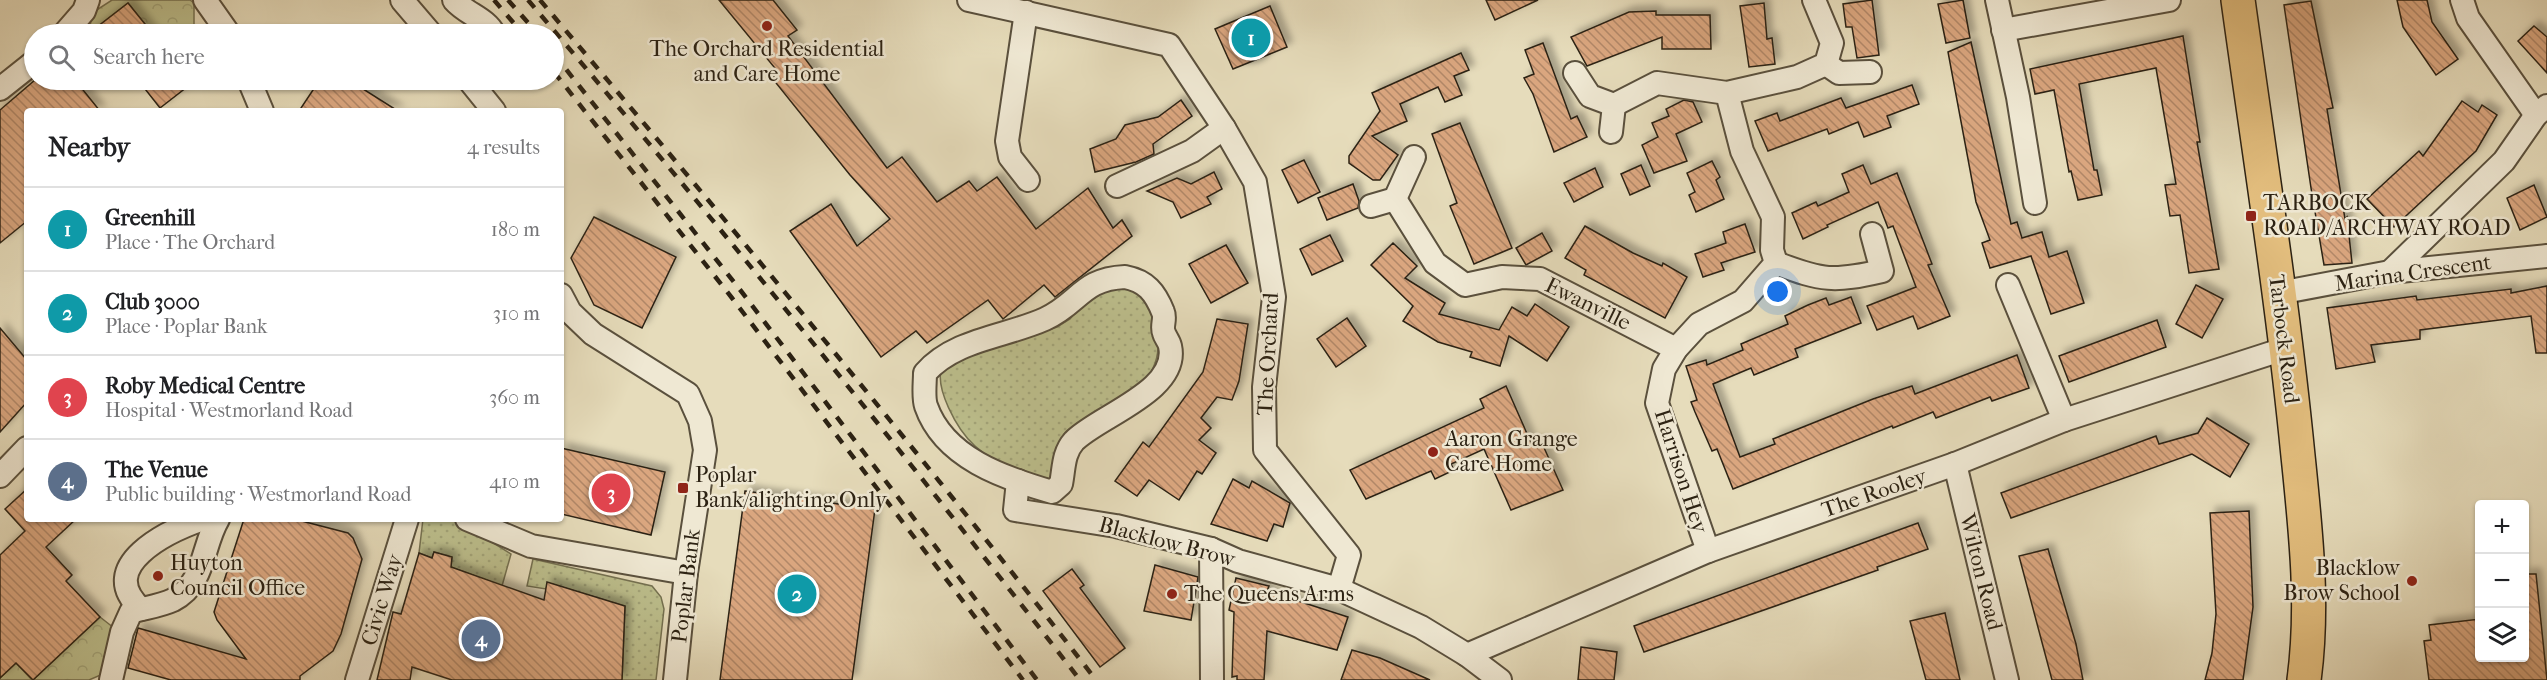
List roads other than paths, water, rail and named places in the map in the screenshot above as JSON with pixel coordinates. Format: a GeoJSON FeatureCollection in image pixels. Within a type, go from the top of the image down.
{"type":"FeatureCollection","features":[{"type":"Feature","properties":{"kind":"main road","name":"Tarbock Road"},"geometry":{"type":"LineString","coordinates":[[2238,0],[2287,348],[2307,553],[2309,618],[2304,680]]}},
{"type":"Feature","properties":{"kind":"street"},"geometry":{"type":"LineString","coordinates":[[71,24],[88,0]]}},
{"type":"Feature","properties":{"kind":"street"},"geometry":{"type":"LineString","coordinates":[[205,0],[222,24]]}},
{"type":"Feature","properties":{"kind":"street"},"geometry":{"type":"LineString","coordinates":[[402,0],[422,24]]}},
{"type":"Feature","properties":{"kind":"street"},"geometry":{"type":"LineString","coordinates":[[454,0],[461,9],[487,24]]}},
{"type":"Feature","properties":{"kind":"street","name":"The Orchard"},"geometry":{"type":"LineString","coordinates":[[969,0],[1169,45],[1224,128],[1255,182],[1274,297],[1264,387],[1264,450],[1349,555],[1339,589]]}},
{"type":"Feature","properties":{"kind":"street"},"geometry":{"type":"LineString","coordinates":[[1814,0],[1832,43],[1826,64]]}},
{"type":"Feature","properties":{"kind":"street"},"geometry":{"type":"LineString","coordinates":[[1998,0],[2018,97],[2035,203]]}},
{"type":"Feature","properties":{"kind":"street"},"geometry":{"type":"LineString","coordinates":[[2003,30],[2169,0]]}},
{"type":"Feature","properties":{"kind":"street"},"geometry":{"type":"LineString","coordinates":[[2390,272],[2504,160],[2542,110],[2468,18],[2462,0]]}},
{"type":"Feature","properties":{"kind":"street"},"geometry":{"type":"LineString","coordinates":[[1026,12],[1007,141],[1010,157],[1028,180]]}},
{"type":"Feature","properties":{"kind":"street"},"geometry":{"type":"LineString","coordinates":[[1826,64],[1839,73],[1870,72]]}},
{"type":"Feature","properties":{"kind":"street"},"geometry":{"type":"LineString","coordinates":[[1575,73],[1590,96],[1614,105],[1657,83],[1727,93],[1797,76],[1826,64]]}},
{"type":"Feature","properties":{"kind":"street"},"geometry":{"type":"LineString","coordinates":[[0,90],[24,70]]}},
{"type":"Feature","properties":{"kind":"street"},"geometry":{"type":"LineString","coordinates":[[253,90],[261,108]]}},
{"type":"Feature","properties":{"kind":"street"},"geometry":{"type":"LineString","coordinates":[[477,90],[492,108]]}},
{"type":"Feature","properties":{"kind":"street"},"geometry":{"type":"LineString","coordinates":[[1727,93],[1742,151],[1773,217],[1772,250],[1776,263],[1811,277],[1845,279],[1882,271],[1872,234]]}},
{"type":"Feature","properties":{"kind":"street"},"geometry":{"type":"LineString","coordinates":[[1611,132],[1614,105]]}},
{"type":"Feature","properties":{"kind":"street"},"geometry":{"type":"LineString","coordinates":[[1117,186],[1192,151],[1224,128]]}},
{"type":"Feature","properties":{"kind":"street"},"geometry":{"type":"LineString","coordinates":[[1371,206],[1395,200],[1414,157]]}},
{"type":"Feature","properties":{"kind":"street","name":"Ewanville"},"geometry":{"type":"LineString","coordinates":[[1395,200],[1435,263],[1465,285],[1502,277],[1540,279],[1676,349]]}},
{"type":"Feature","properties":{"kind":"street","name":"Marina Crescent"},"geometry":{"type":"LineString","coordinates":[[2279,293],[2390,272],[2547,256]]}},
{"type":"Feature","properties":{"kind":"street","name":"Harrison Hey"},"geometry":{"type":"LineString","coordinates":[[1708,550],[1657,403],[1664,369],[1676,349],[1699,324],[1743,302],[1776,263]]}},
{"type":"Feature","properties":{"kind":"street"},"geometry":{"type":"LineString","coordinates":[[1125,277],[1139,280],[1156,294],[1166,318],[1163,331],[1170,346],[1168,364],[1162,377],[1131,403],[1074,441],[1066,453],[1061,484],[1052,492],[1018,481],[974,463],[944,436],[925,405],[925,373],[938,358],[953,350],[1047,318],[1096,281],[1125,277]]}},
{"type":"Feature","properties":{"kind":"street"},"geometry":{"type":"LineString","coordinates":[[2008,285],[2064,420]]}},
{"type":"Feature","properties":{"kind":"street","name":"Poplar Bank"},"geometry":{"type":"LineString","coordinates":[[564,301],[570,312],[593,334],[688,394],[700,421],[705,450],[686,573],[675,680]]}},
{"type":"Feature","properties":{"kind":"street","name":"The Rooley"},"geometry":{"type":"LineString","coordinates":[[1467,655],[1708,550],[1955,464],[2064,420],[2287,348]]}},
{"type":"Feature","properties":{"kind":"street"},"geometry":{"type":"LineString","coordinates":[[0,476],[24,451]]}},
{"type":"Feature","properties":{"kind":"street","name":"Wilton Road"},"geometry":{"type":"LineString","coordinates":[[1955,464],[2007,680]]}},
{"type":"Feature","properties":{"kind":"street","name":"Blacklow Brow"},"geometry":{"type":"LineString","coordinates":[[1018,481],[1015,510],[1116,526],[1210,549],[1238,561],[1339,589],[1421,627],[1467,655],[1500,680]]}},
{"type":"Feature","properties":{"kind":"street"},"geometry":{"type":"LineString","coordinates":[[141,609],[133,602],[126,587],[126,573],[134,559],[144,549],[197,522]]}},
{"type":"Feature","properties":{"kind":"street"},"geometry":{"type":"LineString","coordinates":[[111,680],[122,632],[131,612],[173,600],[187,589],[199,574],[217,522]]}},
{"type":"Feature","properties":{"kind":"street","name":"Civic Way"},"geometry":{"type":"LineString","coordinates":[[357,680],[406,522]]}},
{"type":"Feature","properties":{"kind":"street"},"geometry":{"type":"LineString","coordinates":[[474,522],[531,546],[686,573]]}},
{"type":"Feature","properties":{"kind":"street"},"geometry":{"type":"LineString","coordinates":[[1210,549],[1212,680]]}},
{"type":"Feature","properties":{"kind":"railway"},"geometry":{"type":"LineString","coordinates":[[494,0],[514,24]]}},
{"type":"Feature","properties":{"kind":"railway"},"geometry":{"type":"LineString","coordinates":[[508,0],[529,24]]}},
{"type":"Feature","properties":{"kind":"railway"},"geometry":{"type":"LineString","coordinates":[[528,0],[548,24]]}},
{"type":"Feature","properties":{"kind":"railway"},"geometry":{"type":"LineString","coordinates":[[540,0],[560,24]]}},
{"type":"Feature","properties":{"kind":"railway"},"geometry":{"type":"LineString","coordinates":[[564,29],[891,422],[1096,680]]}},
{"type":"Feature","properties":{"kind":"railway"},"geometry":{"type":"LineString","coordinates":[[564,43],[808,337],[1080,680]]}},
{"type":"Feature","properties":{"kind":"railway"},"geometry":{"type":"LineString","coordinates":[[564,67],[741,291],[1037,680]]}},
{"type":"Feature","properties":{"kind":"railway"},"geometry":{"type":"LineString","coordinates":[[564,85],[732,298],[1023,680]]}},
{"type":"Feature","properties":{"kind":"place","name":"The Orchard Residential and Care Home"},"geometry":{"type":"Point","coordinates":[767,26]}},
{"type":"Feature","properties":{"kind":"place","name":"Greenhill"},"geometry":{"type":"Point","coordinates":[1251,38]}},
{"type":"Feature","properties":{"kind":"place","name":"TARBOCK ROAD/ARCHWAY ROAD"},"geometry":{"type":"Point","coordinates":[2251,216]}},
{"type":"Feature","properties":{"kind":"place","name":"Aaron Grange Care Home"},"geometry":{"type":"Point","coordinates":[1433,452]}},
{"type":"Feature","properties":{"kind":"place","name":"Poplar Bank/alighting Only"},"geometry":{"type":"Point","coordinates":[683,488]}},
{"type":"Feature","properties":{"kind":"place","name":"Roby Medical Centre"},"geometry":{"type":"Point","coordinates":[611,493]}},
{"type":"Feature","properties":{"kind":"place","name":"Huyton Council Office"},"geometry":{"type":"Point","coordinates":[158,576]}},
{"type":"Feature","properties":{"kind":"place","name":"Blacklow Brow School"},"geometry":{"type":"Point","coordinates":[2412,581]}},
{"type":"Feature","properties":{"kind":"place","name":"Club 3000"},"geometry":{"type":"Point","coordinates":[797,594]}},
{"type":"Feature","properties":{"kind":"place","name":"The Queens Arms"},"geometry":{"type":"Point","coordinates":[1172,594]}},
{"type":"Feature","properties":{"kind":"place","name":"The Venue"},"geometry":{"type":"Point","coordinates":[481,639]}}]}
